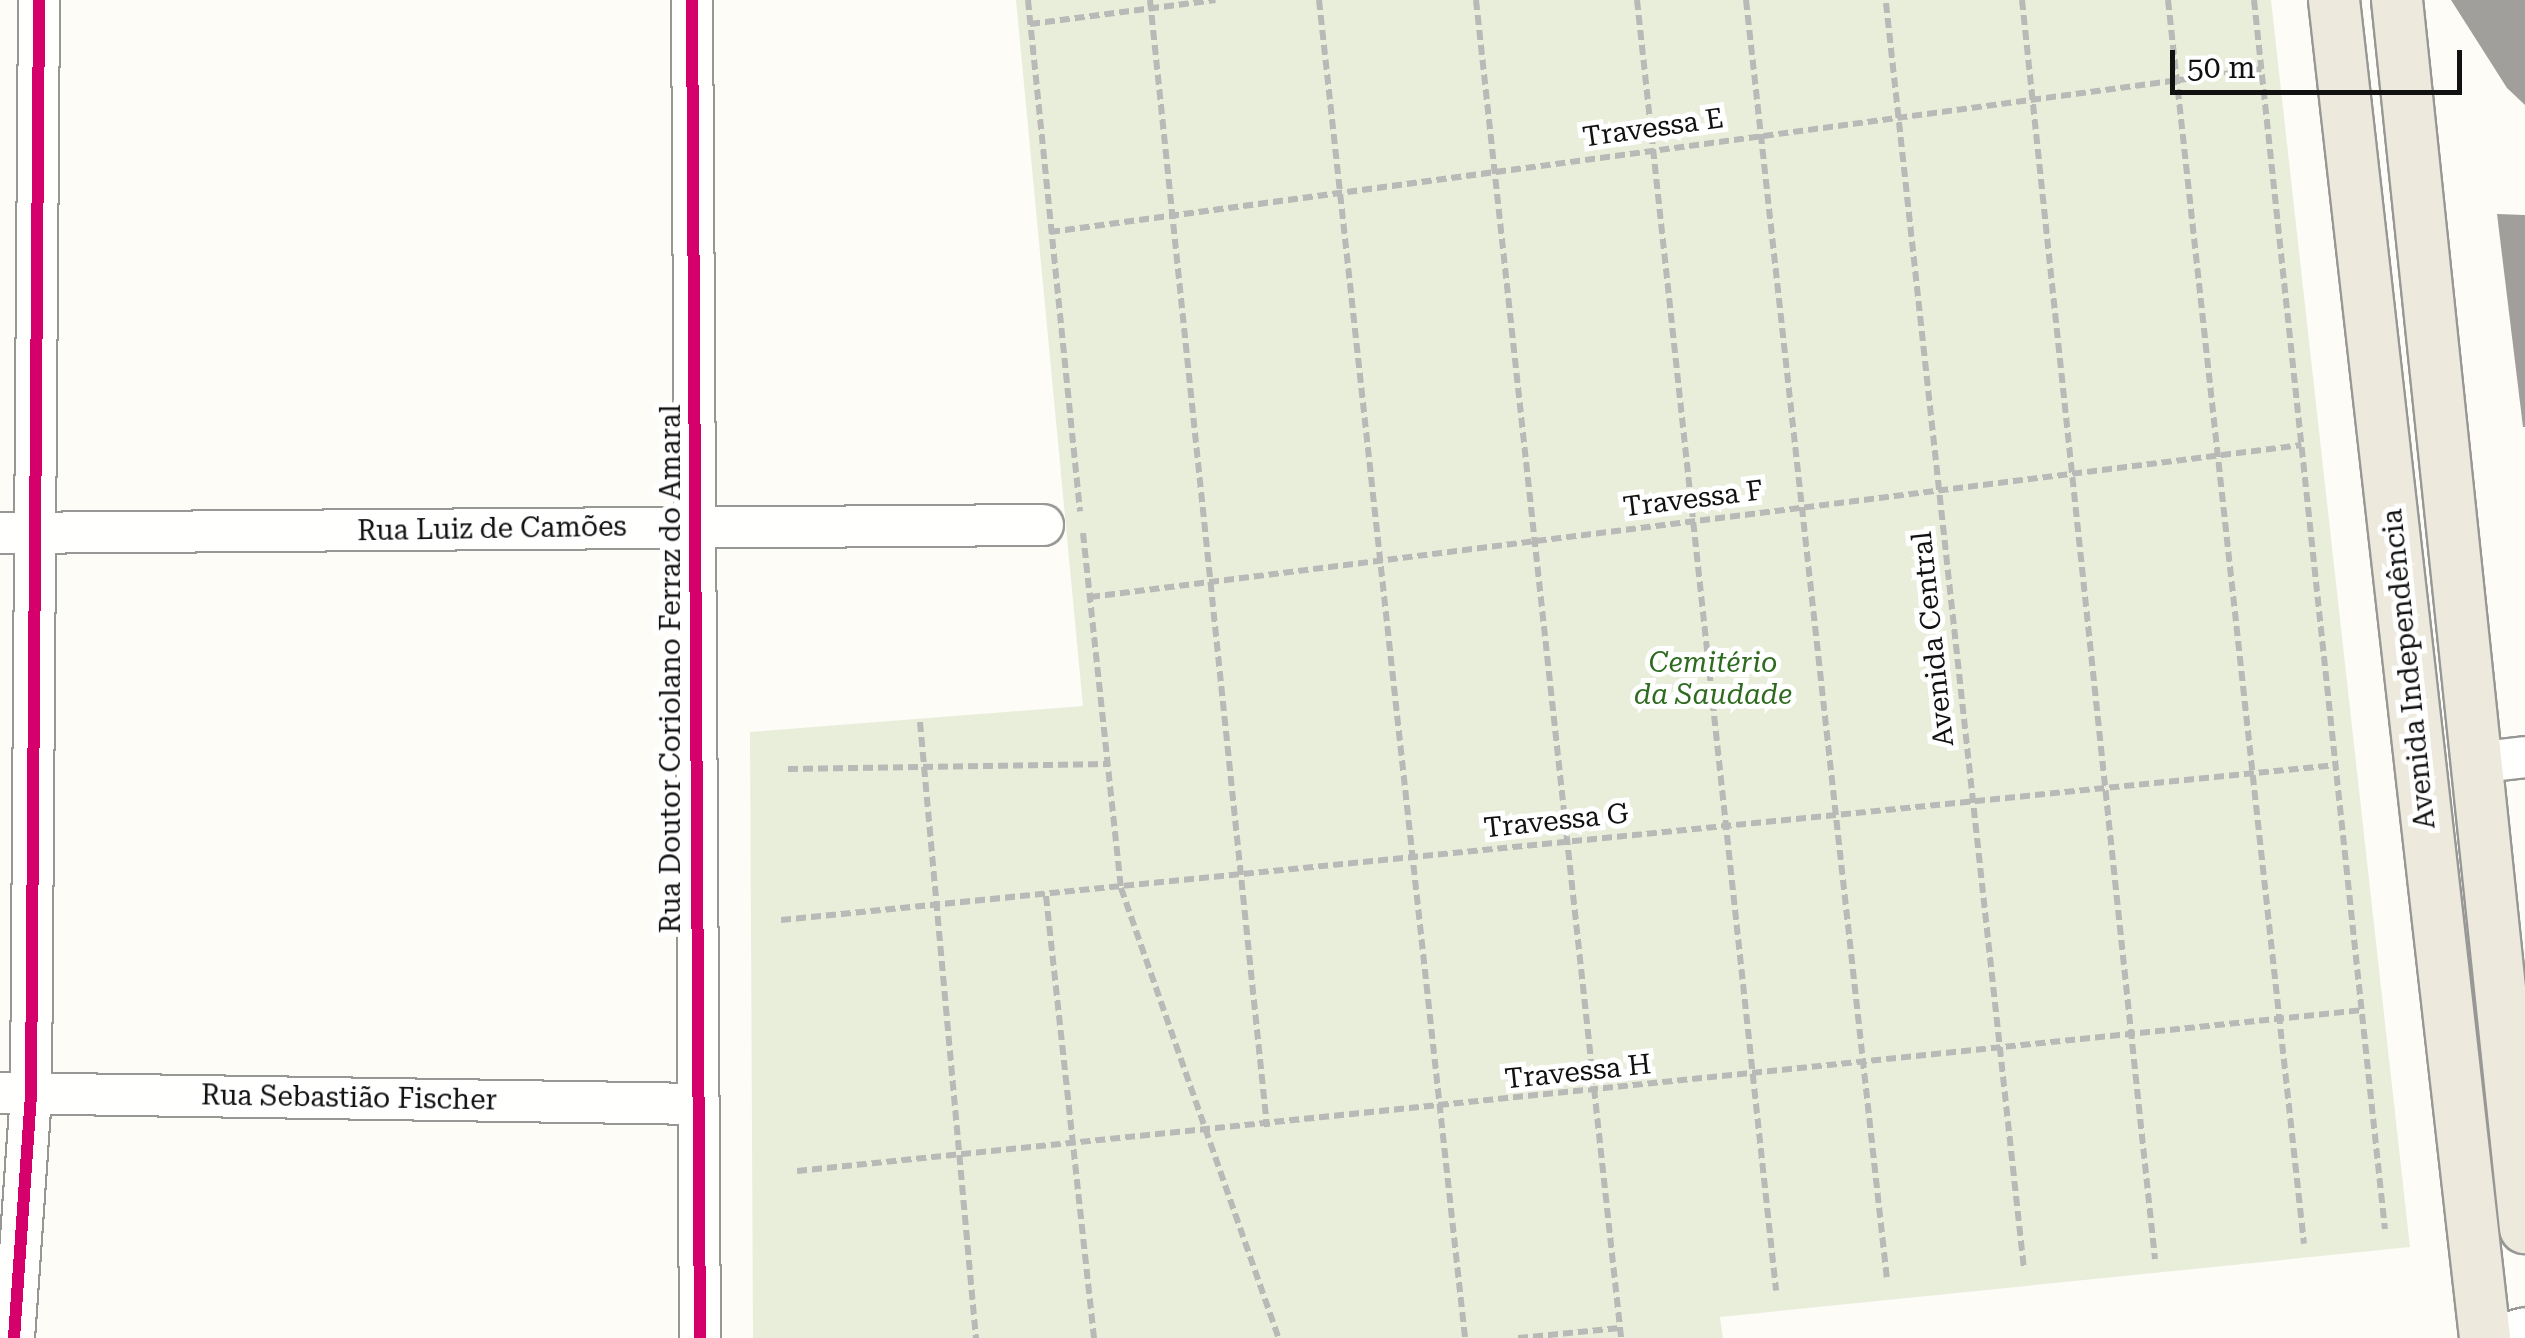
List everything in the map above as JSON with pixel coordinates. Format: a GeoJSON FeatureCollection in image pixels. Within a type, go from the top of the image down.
{"type":"FeatureCollection","features":[{"type":"Feature","properties":{"kind":"main road","name":"Avenida Independência"},"geometry":{"type":"LineString","coordinates":[[2334,0],[2487,1338]]}},
{"type":"Feature","properties":{"kind":"main road"},"geometry":{"type":"LineString","coordinates":[[2398,0],[2503,759],[2525,1228]]}},
{"type":"Feature","properties":{"kind":"main road"},"geometry":{"type":"LineString","coordinates":[[2347,122],[2375,192],[2434,698],[2503,759]]}},
{"type":"Feature","properties":{"kind":"street"},"geometry":{"type":"LineString","coordinates":[[14,1338],[18,533],[39,0]]}},
{"type":"Feature","properties":{"kind":"street","name":"Rua Doutor Coriolano Ferraz do Amaral"},"geometry":{"type":"LineString","coordinates":[[692,0],[700,1338]]}},
{"type":"Feature","properties":{"kind":"street","name":"Rua Luiz de Camões"},"geometry":{"type":"LineString","coordinates":[[18,533],[1043,525]]}},
{"type":"Feature","properties":{"kind":"street","name":"Rua Sebastião Fischer"},"geometry":{"type":"LineString","coordinates":[[15,1092],[699,1104]]}},
{"type":"Feature","properties":{"kind":"street"},"geometry":{"type":"LineString","coordinates":[[2487,1338],[2525,1328]]}},
{"type":"Feature","properties":{"kind":"path"},"geometry":{"type":"LineString","coordinates":[[1028,0],[1121,888],[1279,1338]]}},
{"type":"Feature","properties":{"kind":"path"},"geometry":{"type":"LineString","coordinates":[[1030,24],[1151,4],[1216,0]]}},
{"type":"Feature","properties":{"kind":"path"},"geometry":{"type":"LineString","coordinates":[[1319,0],[1465,1338]]}},
{"type":"Feature","properties":{"kind":"path"},"geometry":{"type":"LineString","coordinates":[[1476,0],[1621,1338]]}},
{"type":"Feature","properties":{"kind":"path"},"geometry":{"type":"LineString","coordinates":[[1637,0],[1776,1290]]}},
{"type":"Feature","properties":{"kind":"path"},"geometry":{"type":"LineString","coordinates":[[1746,0],[1887,1280]]}},
{"type":"Feature","properties":{"kind":"path"},"geometry":{"type":"LineString","coordinates":[[2022,0],[2155,1259]]}},
{"type":"Feature","properties":{"kind":"path"},"geometry":{"type":"LineString","coordinates":[[2168,0],[2304,1244]]}},
{"type":"Feature","properties":{"kind":"path"},"geometry":{"type":"LineString","coordinates":[[2254,0],[2385,1230]]}},
{"type":"Feature","properties":{"kind":"path"},"geometry":{"type":"LineString","coordinates":[[1151,4],[1267,1128]]}},
{"type":"Feature","properties":{"kind":"path"},"geometry":{"type":"LineString","coordinates":[[920,722],[976,1338]]}},
{"type":"Feature","properties":{"kind":"path"},"geometry":{"type":"LineString","coordinates":[[788,769],[1108,764]]}},
{"type":"Feature","properties":{"kind":"path"},"geometry":{"type":"LineString","coordinates":[[1046,896],[1094,1338]]}},
{"type":"Feature","properties":{"kind":"path"},"geometry":{"type":"LineString","coordinates":[[1518,1338],[1620,1328]]}},
{"type":"Feature","properties":{"kind":"green space","name":"Cemitério da Saudade"},"geometry":{"type":"Polygon","coordinates":[[[1016,0],[2271,0],[2410,1247],[1720,1317],[1723,1338],[753,1338],[750,732],[1083,706],[1016,0]]]}},
{"type":"Feature","properties":{"kind":"building"},"geometry":{"type":"Polygon","coordinates":[[[2451,0],[2525,0],[2525,105],[2507,88],[2451,0]]]}},
{"type":"Feature","properties":{"kind":"building"},"geometry":{"type":"Polygon","coordinates":[[[2497,214],[2525,215],[2525,427],[2523,427],[2497,214]]]}},
{"type":"Feature","properties":{"kind":"cycle path"},"geometry":{"type":"LineString","coordinates":[[14,1338],[31,1092],[39,0]]}},
{"type":"Feature","properties":{"kind":"cycle path"},"geometry":{"type":"LineString","coordinates":[[692,0],[700,1338]]}}]}
